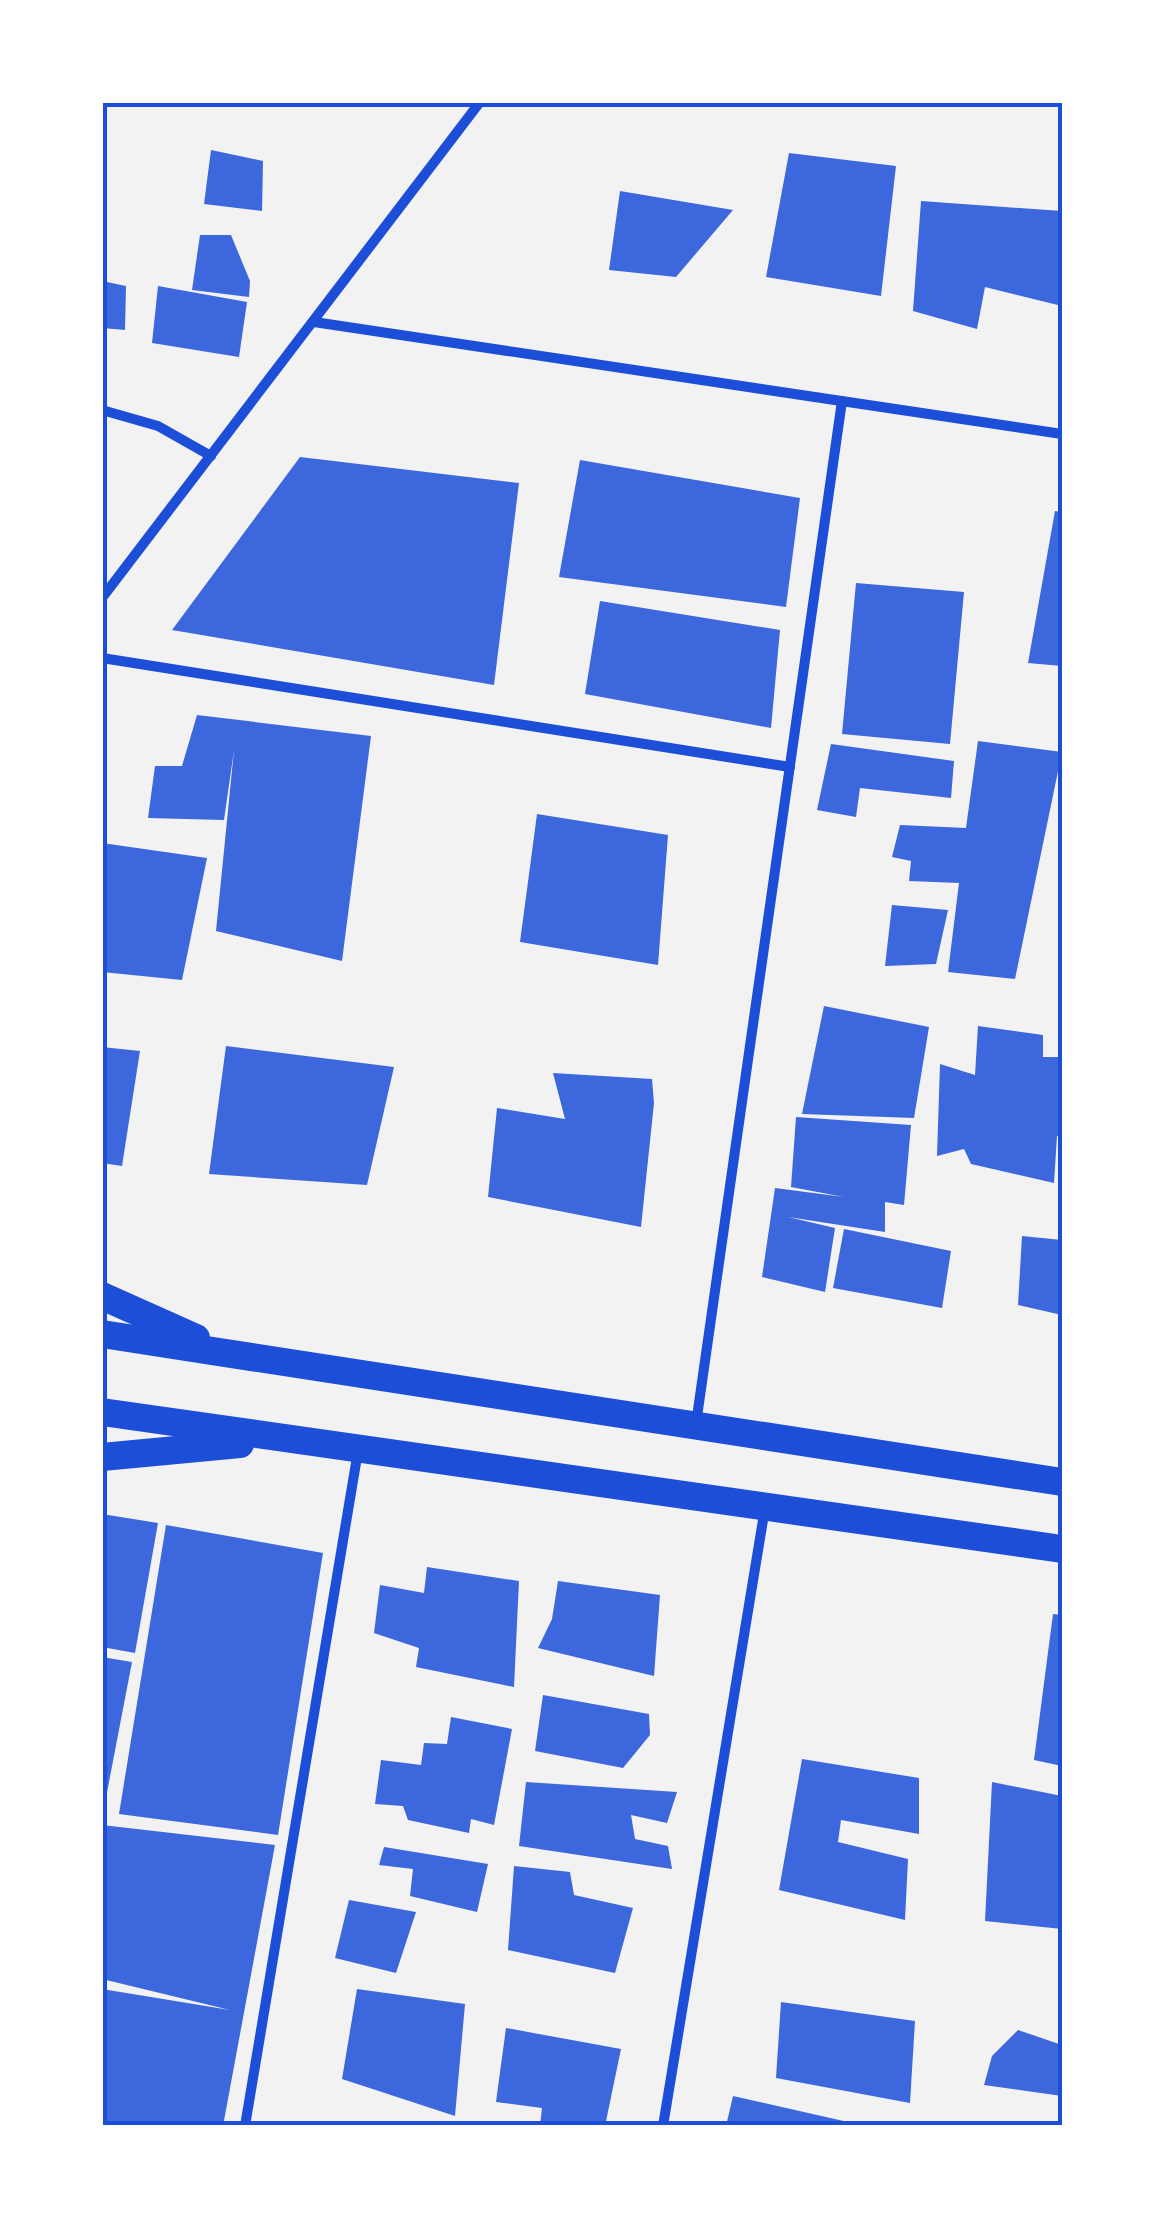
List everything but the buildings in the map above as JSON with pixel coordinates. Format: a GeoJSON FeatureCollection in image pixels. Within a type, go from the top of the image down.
{"type":"FeatureCollection","features":[{"type":"Feature","properties":{"kind":"highway"},"geometry":{"type":"LineString","coordinates":[[102,1296],[220,1349]]}},
{"type":"Feature","properties":{"kind":"highway"},"geometry":{"type":"LineString","coordinates":[[102,1334],[220,1349],[449,1390],[1062,1482]]}},
{"type":"Feature","properties":{"kind":"highway"},"geometry":{"type":"LineString","coordinates":[[102,1412],[1062,1549]]}},
{"type":"Feature","properties":{"kind":"highway"},"geometry":{"type":"LineString","coordinates":[[102,1457],[287,1440]]}},
{"type":"Feature","properties":{"kind":"street"},"geometry":{"type":"LineString","coordinates":[[102,598],[480,102]]}},
{"type":"Feature","properties":{"kind":"street"},"geometry":{"type":"LineString","coordinates":[[314,322],[1062,434]]}},
{"type":"Feature","properties":{"kind":"street"},"geometry":{"type":"LineString","coordinates":[[695,1426],[842,401]]}},
{"type":"Feature","properties":{"kind":"street"},"geometry":{"type":"LineString","coordinates":[[102,410],[158,426],[211,456]]}},
{"type":"Feature","properties":{"kind":"street"},"geometry":{"type":"LineString","coordinates":[[102,658],[790,767]]}},
{"type":"Feature","properties":{"kind":"street"},"geometry":{"type":"LineString","coordinates":[[244,2126],[359,1450]]}},
{"type":"Feature","properties":{"kind":"street"},"geometry":{"type":"LineString","coordinates":[[663,2126],[765,1507]]}}]}
